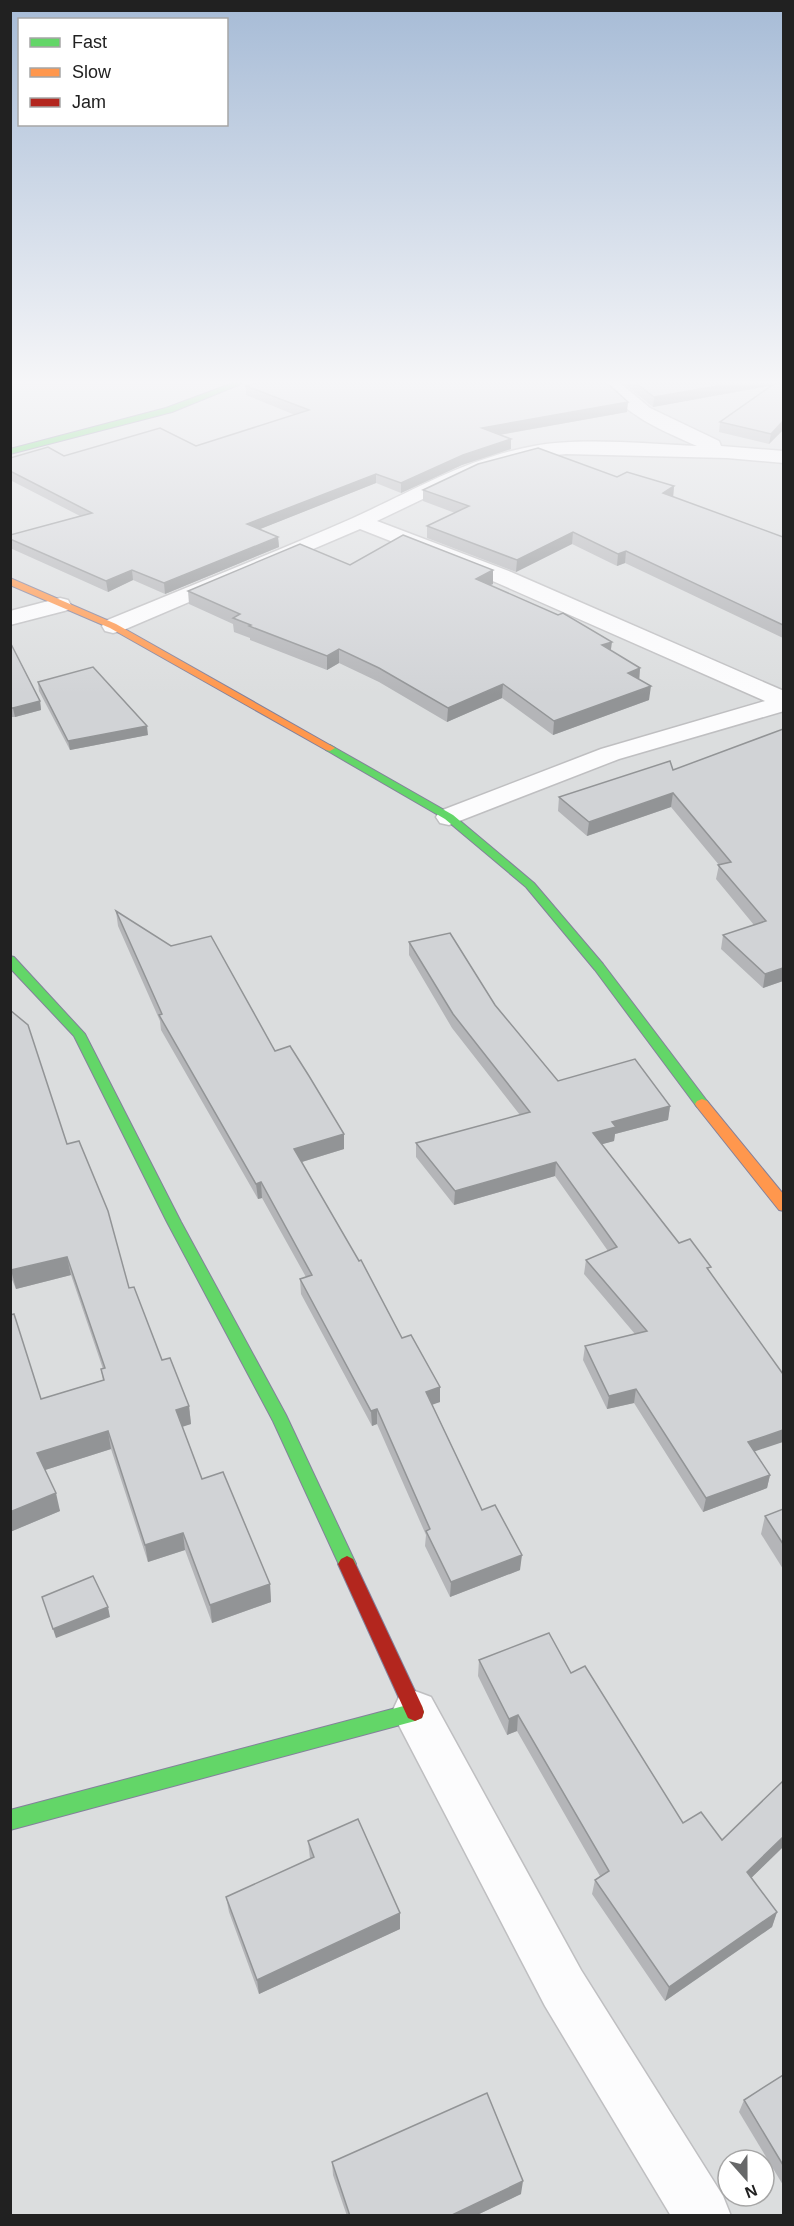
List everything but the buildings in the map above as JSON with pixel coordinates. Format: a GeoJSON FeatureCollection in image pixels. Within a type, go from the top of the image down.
{"type":"FeatureCollection","features":[{"type":"Feature","properties":{"kind":"street"},"geometry":{"type":"LineString","coordinates":[[113,626],[360,522],[433,487]]}},
{"type":"Feature","properties":{"kind":"street"},"geometry":{"type":"LineString","coordinates":[[360,522],[523,586],[783,702]]}},
{"type":"Feature","properties":{"kind":"street"},"geometry":{"type":"LineString","coordinates":[[10,581],[113,626],[261,707],[449,817],[530,885],[599,967],[676,1072],[783,1206]]}},
{"type":"Feature","properties":{"kind":"street"},"geometry":{"type":"LineString","coordinates":[[10,618],[60,604]]}},
{"type":"Feature","properties":{"kind":"street"},"geometry":{"type":"LineString","coordinates":[[449,817],[610,754],[783,702]]}},
{"type":"Feature","properties":{"kind":"street"},"geometry":{"type":"LineString","coordinates":[[10,960],[79,1034],[174,1222],[280,1420],[415,1712],[563,1988],[703,2216]]}},
{"type":"Feature","properties":{"kind":"street"},"geometry":{"type":"LineString","coordinates":[[10,1820],[415,1712]]}},
{"type":"Feature","properties":{"kind":"shaded area"},"geometry":{"type":"Polygon","coordinates":[[[10,487],[783,487],[783,2215],[11,2215],[10,487]]]}},
{"type":"Feature","properties":{"kind":"traffic: fast"},"geometry":{"type":"LineString","coordinates":[[330,748],[449,817],[530,885],[599,967],[702,1104]]}},
{"type":"Feature","properties":{"kind":"traffic: fast"},"geometry":{"type":"LineString","coordinates":[[10,960],[79,1034],[174,1222],[280,1420],[347,1564]]}},
{"type":"Feature","properties":{"kind":"traffic: fast"},"geometry":{"type":"LineString","coordinates":[[10,1820],[415,1712]]}},
{"type":"Feature","properties":{"kind":"traffic: slow"},"geometry":{"type":"LineString","coordinates":[[10,581],[113,626],[330,748]]}},
{"type":"Feature","properties":{"kind":"traffic: slow"},"geometry":{"type":"LineString","coordinates":[[702,1104],[784,1206]]}},
{"type":"Feature","properties":{"kind":"traffic: jam"},"geometry":{"type":"LineString","coordinates":[[347,1564],[415,1712]]}}]}
